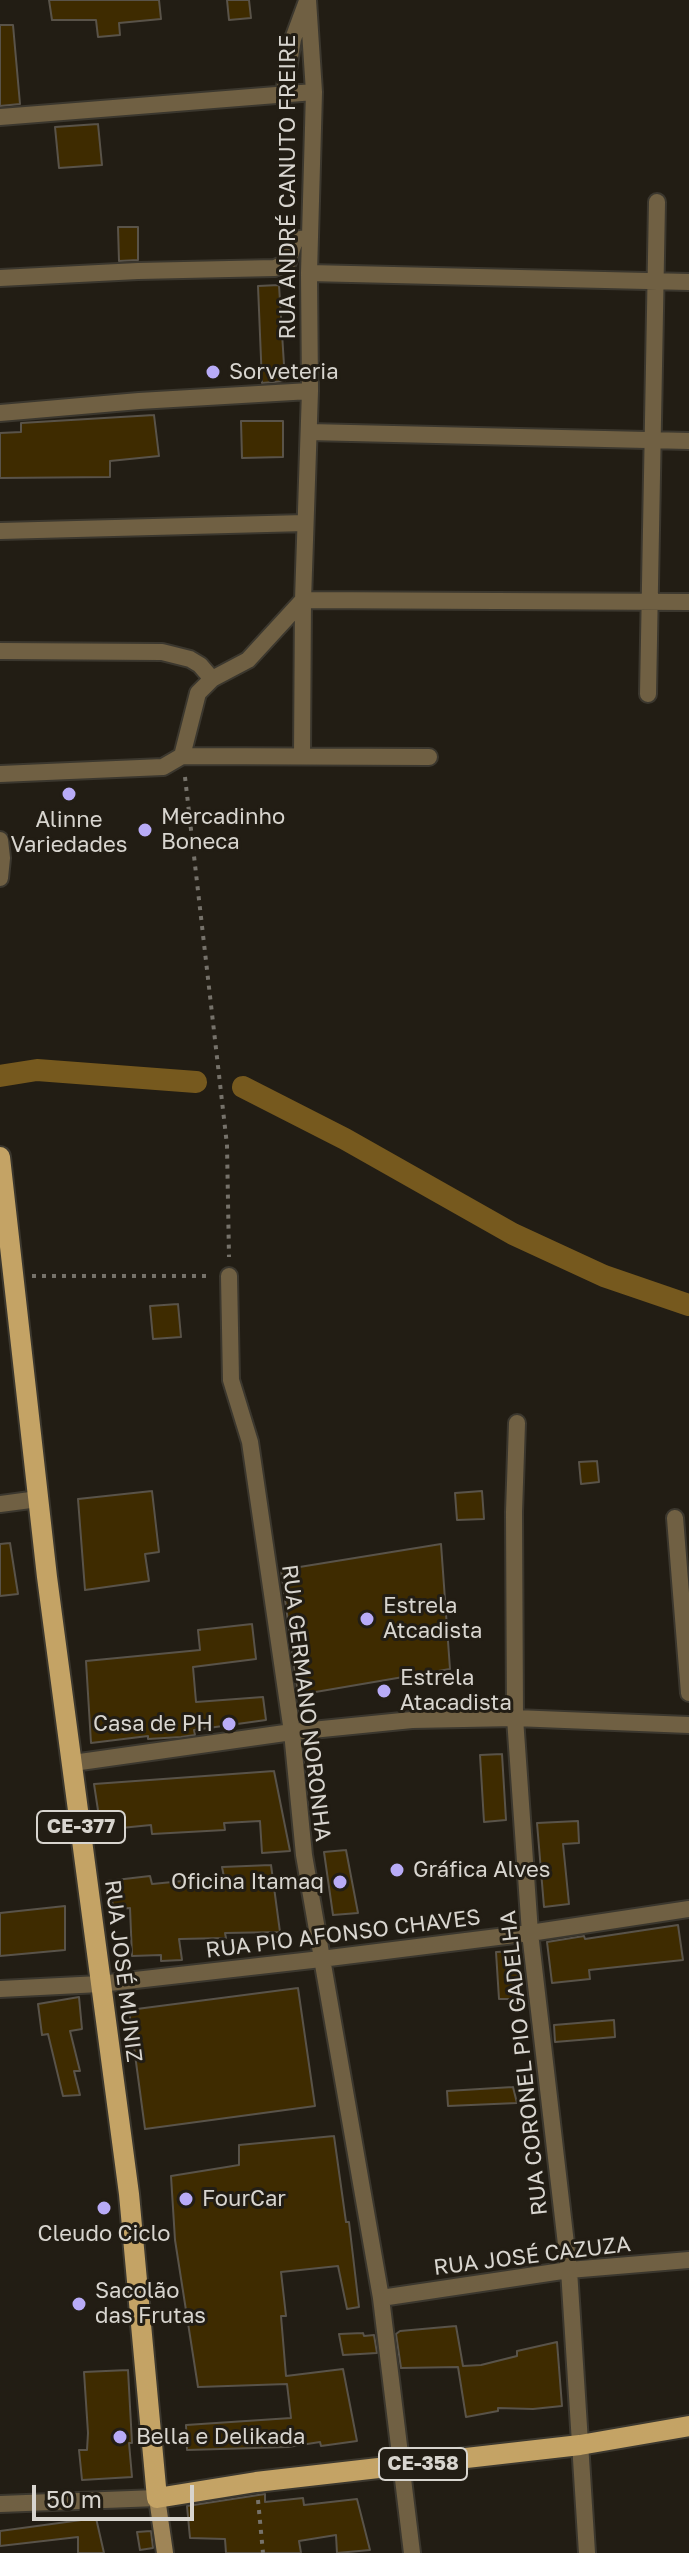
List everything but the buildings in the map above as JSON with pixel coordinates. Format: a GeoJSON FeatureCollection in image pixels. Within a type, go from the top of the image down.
{"type":"FeatureCollection","features":[{"type":"Feature","properties":{"kind":"main road","name":"RUA JOSÉ MUNIZ"},"geometry":{"type":"LineString","coordinates":[[0,1157],[38,1499],[129,2194],[157,2498],[165,2553]]}},
{"type":"Feature","properties":{"kind":"main road","name":"CE-358"},"geometry":{"type":"LineString","coordinates":[[157,2498],[256,2482],[580,2445],[689,2426]]}},
{"type":"Feature","properties":{"kind":"street","name":"RUA ANDRÉ CANUTO FREIRE"},"geometry":{"type":"LineString","coordinates":[[302,756],[314,92],[308,0]]}},
{"type":"Feature","properties":{"kind":"street"},"geometry":{"type":"LineString","coordinates":[[284,93],[293,39],[308,0]]}},
{"type":"Feature","properties":{"kind":"street"},"geometry":{"type":"LineString","coordinates":[[0,117],[314,92]]}},
{"type":"Feature","properties":{"kind":"street"},"geometry":{"type":"LineString","coordinates":[[648,694],[657,202]]}},
{"type":"Feature","properties":{"kind":"street"},"geometry":{"type":"LineString","coordinates":[[0,278],[275,268],[288,262],[295,240],[310,237]]}},
{"type":"Feature","properties":{"kind":"street"},"geometry":{"type":"LineString","coordinates":[[309,273],[689,282]]}},
{"type":"Feature","properties":{"kind":"street"},"geometry":{"type":"LineString","coordinates":[[0,413],[310,391]]}},
{"type":"Feature","properties":{"kind":"street"},"geometry":{"type":"LineString","coordinates":[[309,432],[689,441]]}},
{"type":"Feature","properties":{"kind":"street"},"geometry":{"type":"LineString","coordinates":[[0,531],[305,523]]}},
{"type":"Feature","properties":{"kind":"street"},"geometry":{"type":"LineString","coordinates":[[182,756],[198,693],[212,679],[248,660],[303,600],[689,602]]}},
{"type":"Feature","properties":{"kind":"street"},"geometry":{"type":"LineString","coordinates":[[0,651],[162,652],[190,659],[212,679]]}},
{"type":"Feature","properties":{"kind":"street"},"geometry":{"type":"LineString","coordinates":[[0,774],[163,767],[182,756],[429,757]]}},
{"type":"Feature","properties":{"kind":"street"},"geometry":{"type":"LineString","coordinates":[[0,840],[0,878]]}},
{"type":"Feature","properties":{"kind":"street","name":"RUA GERMANO NORONHA"},"geometry":{"type":"LineString","coordinates":[[229,1276],[231,1380],[250,1442],[292,1732],[304,1855],[381,2298],[412,2553]]}},
{"type":"Feature","properties":{"kind":"street","name":"RUA CORONEL PIO GADELHA"},"geometry":{"type":"LineString","coordinates":[[517,1423],[515,1718],[530,1933],[569,2270],[587,2553]]}},
{"type":"Feature","properties":{"kind":"street"},"geometry":{"type":"LineString","coordinates":[[0,1504],[38,1499]]}},
{"type":"Feature","properties":{"kind":"street"},"geometry":{"type":"LineString","coordinates":[[675,1518],[689,1693]]}},
{"type":"Feature","properties":{"kind":"street"},"geometry":{"type":"LineString","coordinates":[[73,1763],[292,1732],[412,1720],[515,1718],[689,1725]]}},
{"type":"Feature","properties":{"kind":"street","name":"RUA PIO AFONSO CHAVES"},"geometry":{"type":"LineString","coordinates":[[0,1989],[100,1984],[321,1959],[689,1909]]}},
{"type":"Feature","properties":{"kind":"street","name":"RUA JOSÉ CAZUZA"},"geometry":{"type":"LineString","coordinates":[[381,2298],[569,2270],[689,2260]]}},
{"type":"Feature","properties":{"kind":"street"},"geometry":{"type":"LineString","coordinates":[[0,2504],[157,2498]]}},
{"type":"Feature","properties":{"kind":"path"},"geometry":{"type":"LineString","coordinates":[[13,1276],[229,1276],[227,1145],[182,756]]}},
{"type":"Feature","properties":{"kind":"path"},"geometry":{"type":"LineString","coordinates":[[256,2482],[263,2553]]}},
{"type":"Feature","properties":{"kind":"waterway"},"geometry":{"type":"LineString","coordinates":[[0,1076],[37,1070],[196,1082]]}},
{"type":"Feature","properties":{"kind":"waterway"},"geometry":{"type":"LineString","coordinates":[[243,1087],[345,1139],[513,1234],[604,1276],[689,1305]]}},
{"type":"Feature","properties":{"kind":"place","name":"Sorveteria"},"geometry":{"type":"Point","coordinates":[213,372]}},
{"type":"Feature","properties":{"kind":"place","name":"Alinne Variedades"},"geometry":{"type":"Point","coordinates":[69,794]}},
{"type":"Feature","properties":{"kind":"place","name":"Mercadinho Boneca"},"geometry":{"type":"Point","coordinates":[145,830]}},
{"type":"Feature","properties":{"kind":"place","name":"Estrela Atcadista"},"geometry":{"type":"Point","coordinates":[367,1619]}},
{"type":"Feature","properties":{"kind":"place","name":"Estrela Atacadista"},"geometry":{"type":"Point","coordinates":[384,1691]}},
{"type":"Feature","properties":{"kind":"place","name":"Casa de PH"},"geometry":{"type":"Point","coordinates":[229,1724]}},
{"type":"Feature","properties":{"kind":"place","name":"Gráfica Alves"},"geometry":{"type":"Point","coordinates":[397,1870]}},
{"type":"Feature","properties":{"kind":"place","name":"Oficina Itamaq"},"geometry":{"type":"Point","coordinates":[340,1882]}},
{"type":"Feature","properties":{"kind":"place","name":"FourCar"},"geometry":{"type":"Point","coordinates":[186,2199]}},
{"type":"Feature","properties":{"kind":"place","name":"Cleudo Ciclo"},"geometry":{"type":"Point","coordinates":[104,2208]}},
{"type":"Feature","properties":{"kind":"place","name":"Sacolão das Frutas"},"geometry":{"type":"Point","coordinates":[79,2304]}},
{"type":"Feature","properties":{"kind":"place","name":"Bella e Delikada"},"geometry":{"type":"Point","coordinates":[120,2437]}}]}
